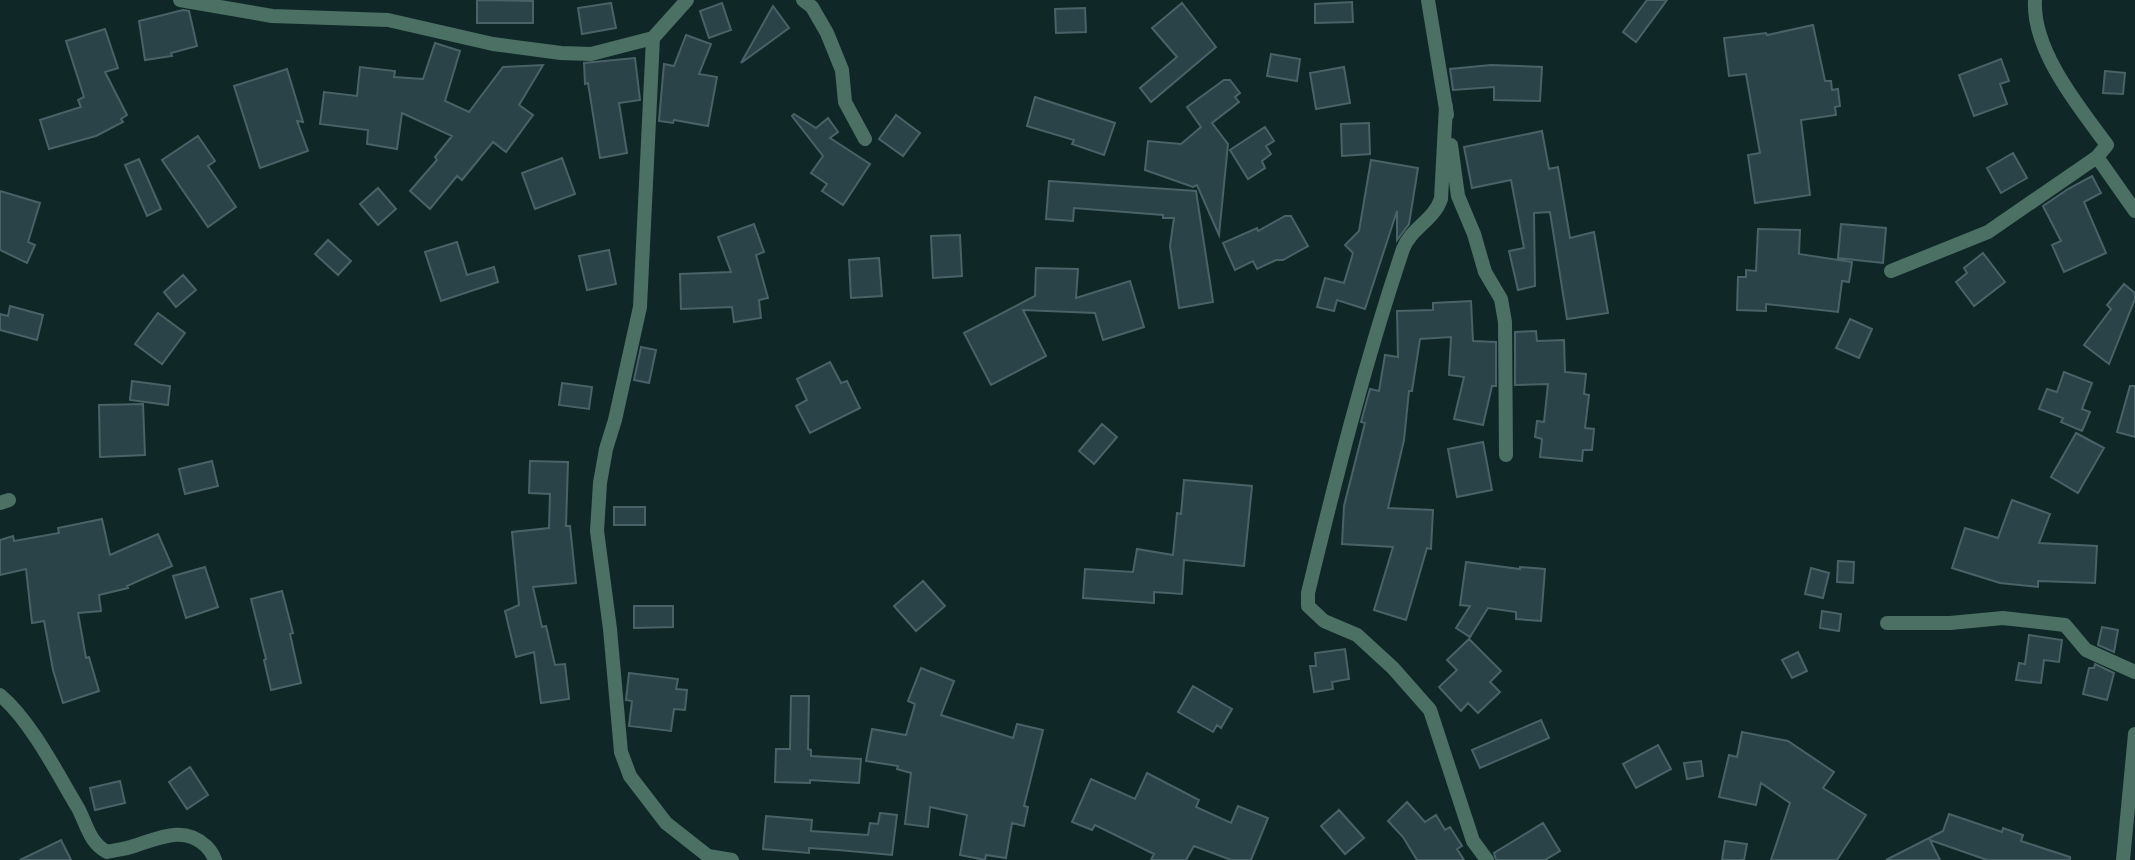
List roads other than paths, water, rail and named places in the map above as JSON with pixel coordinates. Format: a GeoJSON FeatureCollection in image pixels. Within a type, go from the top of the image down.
{"type":"FeatureCollection","features":[{"type":"Feature","properties":{"kind":"street"},"geometry":{"type":"LineString","coordinates":[[180,0],[272,16],[388,20],[493,44],[590,54],[653,38],[687,0]]}},
{"type":"Feature","properties":{"kind":"street"},"geometry":{"type":"LineString","coordinates":[[803,0],[812,7],[827,33],[842,70],[845,102],[865,139]]}},
{"type":"Feature","properties":{"kind":"street"},"geometry":{"type":"LineString","coordinates":[[1428,0],[1458,196],[1474,234],[1485,272],[1501,299],[1504,322],[1506,455]]}},
{"type":"Feature","properties":{"kind":"street"},"geometry":{"type":"LineString","coordinates":[[1891,271],[1988,232],[2097,157],[2107,145],[2056,74],[2043,39],[2035,0]]}},
{"type":"Feature","properties":{"kind":"street"},"geometry":{"type":"LineString","coordinates":[[653,38],[640,307],[606,449],[600,483],[597,531],[610,629],[621,752],[631,776],[666,823],[708,856],[732,860]]}},
{"type":"Feature","properties":{"kind":"street"},"geometry":{"type":"LineString","coordinates":[[1446,106],[1441,199],[1438,208],[1404,245],[1339,465],[1308,593],[1308,606],[1324,621],[1357,635],[1393,667],[1430,710],[1473,841],[1487,860]]}},
{"type":"Feature","properties":{"kind":"street"},"geometry":{"type":"LineString","coordinates":[[2097,157],[2135,209]]}},
{"type":"Feature","properties":{"kind":"street"},"geometry":{"type":"LineString","coordinates":[[1887,623],[1950,623],[2003,618],[2065,625],[2086,650],[2135,672]]}},
{"type":"Feature","properties":{"kind":"street"},"geometry":{"type":"LineString","coordinates":[[0,695],[11,705],[51,762],[81,813],[95,845],[107,852],[160,836],[186,834],[203,843],[214,854],[215,860]]}},
{"type":"Feature","properties":{"kind":"street"},"geometry":{"type":"LineString","coordinates":[[2123,860],[2135,734]]}}]}
